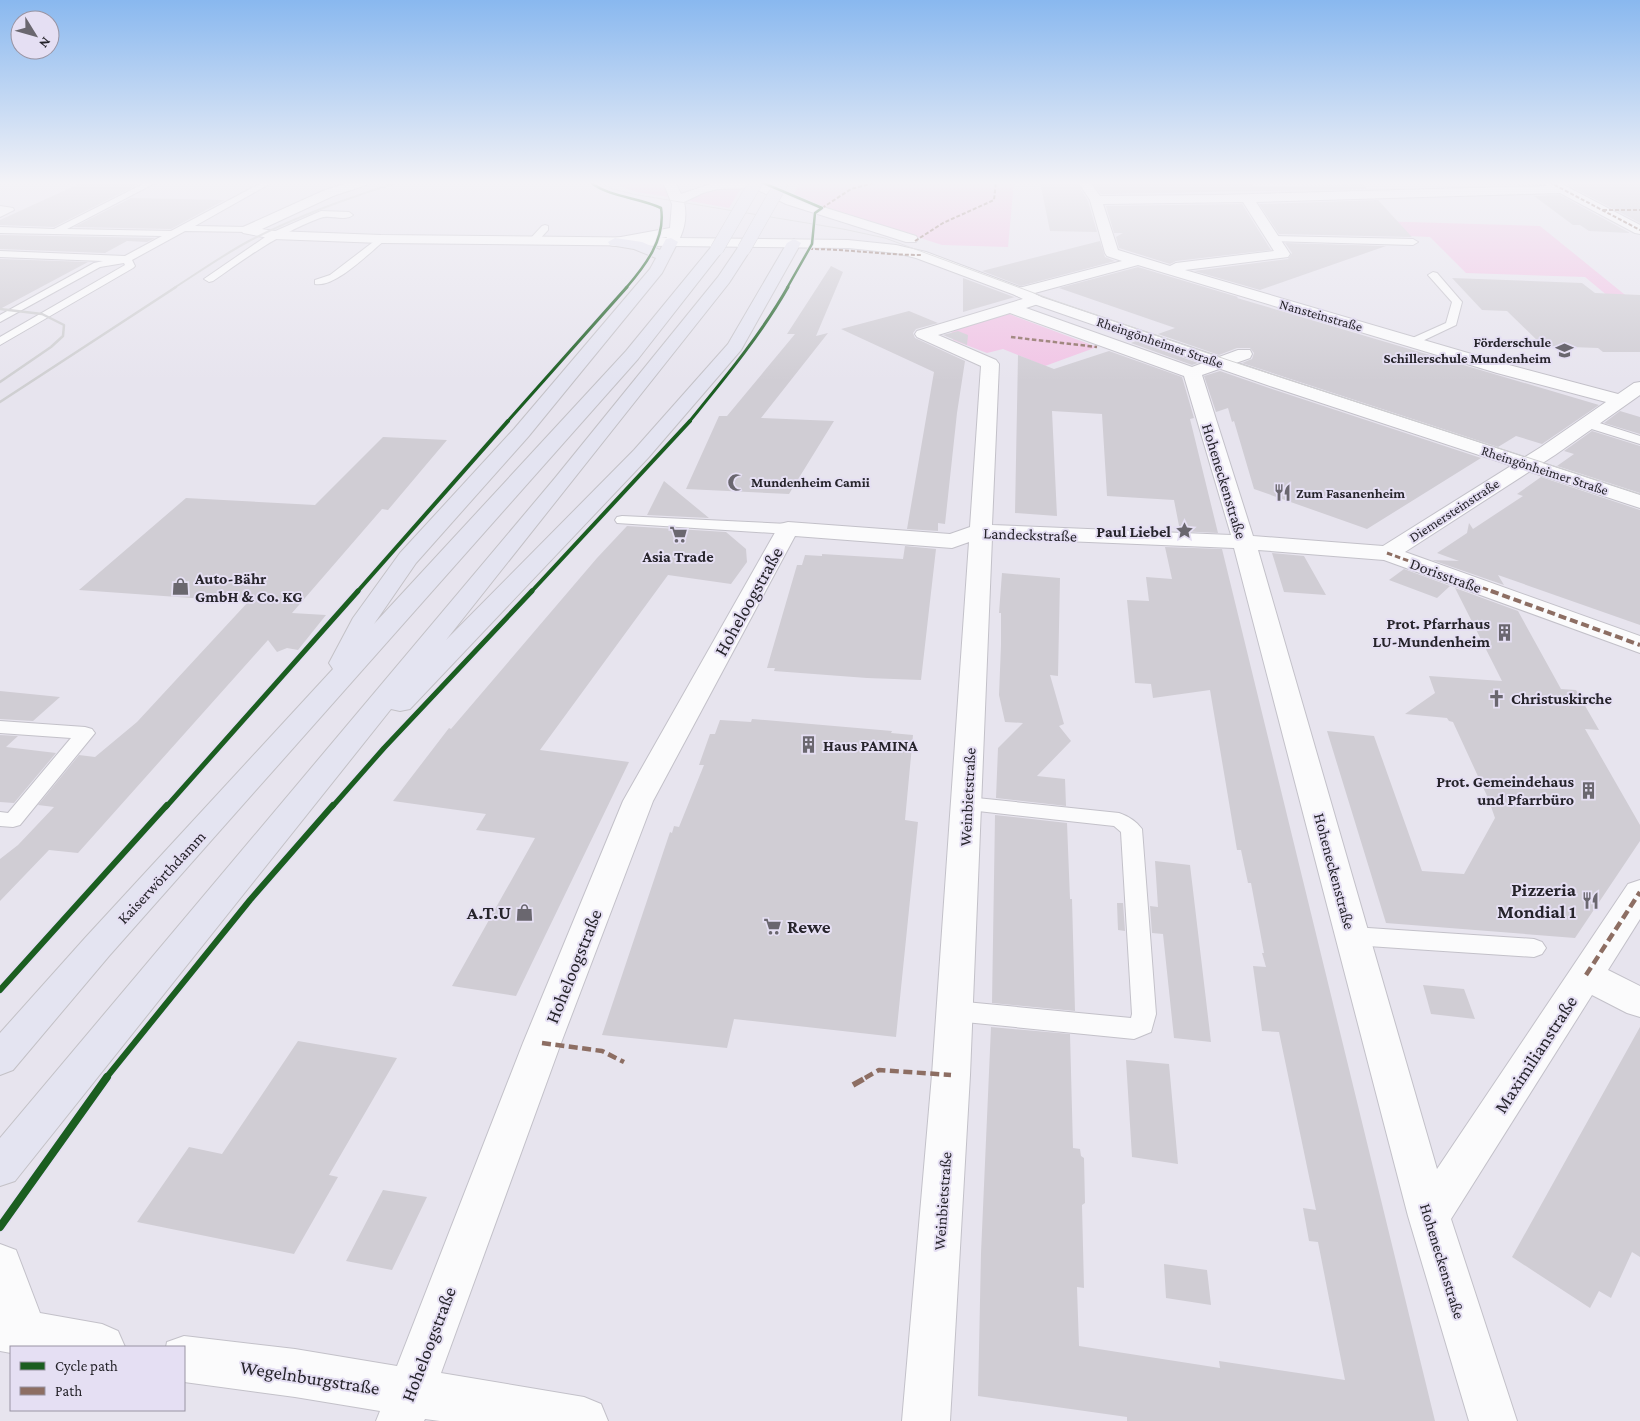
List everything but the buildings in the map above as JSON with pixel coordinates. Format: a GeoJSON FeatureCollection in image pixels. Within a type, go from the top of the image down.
{"type":"FeatureCollection","features":[{"type":"Feature","properties":{"kind":"highway"},"geometry":{"type":"LineString","coordinates":[[324,698],[365,618],[408,558],[521,433],[640,293],[667,248]]}},
{"type":"Feature","properties":{"kind":"highway"},"geometry":{"type":"LineString","coordinates":[[324,698],[632,355],[717,248]]}},
{"type":"Feature","properties":{"kind":"highway"},"geometry":{"type":"LineString","coordinates":[[0,1168],[568,474],[724,280],[744,248]]}},
{"type":"Feature","properties":{"kind":"highway"},"geometry":{"type":"LineString","coordinates":[[301,799],[421,683],[641,454],[735,346],[787,248]]}},
{"type":"Feature","properties":{"kind":"highway","name":"Kaiserwörthdamm"},"geometry":{"type":"LineString","coordinates":[[0,1058],[324,698]]}},
{"type":"Feature","properties":{"kind":"street","name":"Rheingönheimer Straße"},"geometry":{"type":"LineString","coordinates":[[889,248],[922,255],[1026,297],[1218,359],[1543,455],[1640,502]]}},
{"type":"Feature","properties":{"kind":"street","name":"Rheingönheimer Straße"},"geometry":{"type":"LineString","coordinates":[[927,248],[1026,297],[1218,359],[1262,359]]}},
{"type":"Feature","properties":{"kind":"street","name":"Nansteinstraße"},"geometry":{"type":"LineString","coordinates":[[1111,248],[1112,253],[1137,261],[1412,342],[1620,400]]}},
{"type":"Feature","properties":{"kind":"street"},"geometry":{"type":"LineString","coordinates":[[1164,269],[1283,254],[1279,248]]}},
{"type":"Feature","properties":{"kind":"street"},"geometry":{"type":"LineString","coordinates":[[1026,297],[1137,261]]}},
{"type":"Feature","properties":{"kind":"street","name":"Rheingönheimer Straße"},"geometry":{"type":"LineString","coordinates":[[1026,297],[1169,329]]}},
{"type":"Feature","properties":{"kind":"street","name":"Weinbietstraße"},"geometry":{"type":"LineString","coordinates":[[926,1421],[955,1011],[967,804],[979,530],[990,364],[923,334],[1026,297]]}},
{"type":"Feature","properties":{"kind":"street","name":"Hoheneckenstraße"},"geometry":{"type":"LineString","coordinates":[[1218,359],[1244,542],[1429,1216],[1493,1421]]}},
{"type":"Feature","properties":{"kind":"street","name":"Diemersteinstraße"},"geometry":{"type":"LineString","coordinates":[[1386,553],[1543,455],[1640,387]]}},
{"type":"Feature","properties":{"kind":"street","name":"Landeckstraße"},"geometry":{"type":"LineString","coordinates":[[788,529],[952,541],[979,530],[1244,542]]}},
{"type":"Feature","properties":{"kind":"street","name":"Hoheloogstraße"},"geometry":{"type":"LineString","coordinates":[[405,1407],[542,1043],[638,801],[788,529]]}},
{"type":"Feature","properties":{"kind":"street","name":"Dorisstraße"},"geometry":{"type":"LineString","coordinates":[[1244,542],[1386,553],[1640,645]]}},
{"type":"Feature","properties":{"kind":"street","name":"Maximilianstraße"},"geometry":{"type":"LineString","coordinates":[[1429,1216],[1640,892]]}},
{"type":"Feature","properties":{"kind":"street"},"geometry":{"type":"LineString","coordinates":[[1586,975],[1640,1003]]}},
{"type":"Feature","properties":{"kind":"street"},"geometry":{"type":"LineString","coordinates":[[0,1265],[12,1330],[97,1346]]}},
{"type":"Feature","properties":{"kind":"street","name":"Wegelnburgstraße"},"geometry":{"type":"LineString","coordinates":[[185,1359],[295,1373],[405,1407],[584,1421]]}},
{"type":"Feature","properties":{"kind":"lane"},"geometry":{"type":"LineString","coordinates":[[0,319],[97,265],[127,259],[147,248]]}},
{"type":"Feature","properties":{"kind":"lane"},"geometry":{"type":"LineString","coordinates":[[209,279],[254,248]]}},
{"type":"Feature","properties":{"kind":"lane"},"geometry":{"type":"LineString","coordinates":[[319,282],[334,277],[369,248]]}},
{"type":"Feature","properties":{"kind":"lane"},"geometry":{"type":"LineString","coordinates":[[0,254],[127,259]]}},
{"type":"Feature","properties":{"kind":"lane"},"geometry":{"type":"LineString","coordinates":[[0,342],[130,266],[127,259]]}},
{"type":"Feature","properties":{"kind":"lane"},"geometry":{"type":"LineString","coordinates":[[1412,342],[1451,325],[1453,320],[1457,302],[1433,275]]}},
{"type":"Feature","properties":{"kind":"lane"},"geometry":{"type":"LineString","coordinates":[[1588,423],[1640,440]]}},
{"type":"Feature","properties":{"kind":"lane"},"geometry":{"type":"LineString","coordinates":[[622,520],[788,529]]}},
{"type":"Feature","properties":{"kind":"lane"},"geometry":{"type":"LineString","coordinates":[[0,727],[85,733],[13,820],[0,819]]}},
{"type":"Feature","properties":{"kind":"lane"},"geometry":{"type":"LineString","coordinates":[[955,1011],[1134,1029],[1142,1025],[1144,1014],[1130,829],[1119,820],[967,804]]}},
{"type":"Feature","properties":{"kind":"lane"},"geometry":{"type":"LineString","coordinates":[[1353,936],[1534,948]]}},
{"type":"Feature","properties":{"kind":"shaded area"},"geometry":{"type":"Polygon","coordinates":[[[1441,248],[1568,248],[1640,307],[1637,320],[1585,277],[1466,273],[1441,248]]]}},
{"type":"Feature","properties":{"kind":"shaded area"},"geometry":{"type":"Polygon","coordinates":[[[1009,314],[1097,347],[1045,366],[1003,349],[987,353],[953,340],[951,333],[957,329],[1009,314]]]}},
{"type":"Feature","properties":{"kind":"tram line"},"geometry":{"type":"LineString","coordinates":[[913,248],[1053,300],[1228,360],[1640,494]]}},
{"type":"Feature","properties":{"kind":"railway"},"geometry":{"type":"LineString","coordinates":[[174,288],[236,248]]}},
{"type":"Feature","properties":{"kind":"railway"},"geometry":{"type":"LineString","coordinates":[[0,402],[176,287]]}},
{"type":"Feature","properties":{"kind":"railway"},"geometry":{"type":"LineString","coordinates":[[0,309],[42,314],[64,325],[63,336],[51,347],[0,382]]}},
{"type":"Feature","properties":{"kind":"marked path"},"geometry":{"type":"LineString","coordinates":[[809,249],[846,249],[900,255],[921,255]]}},
{"type":"Feature","properties":{"kind":"marked path"},"geometry":{"type":"LineString","coordinates":[[1011,337],[1097,347]]}},
{"type":"Feature","properties":{"kind":"marked path"},"geometry":{"type":"LineString","coordinates":[[1387,553],[1640,645]]}},
{"type":"Feature","properties":{"kind":"marked path"},"geometry":{"type":"LineString","coordinates":[[1586,975],[1640,892]]}},
{"type":"Feature","properties":{"kind":"marked path"},"geometry":{"type":"LineString","coordinates":[[542,1043],[602,1051],[624,1062]]}},
{"type":"Feature","properties":{"kind":"marked path"},"geometry":{"type":"LineString","coordinates":[[853,1085],[879,1070],[951,1075]]}},
{"type":"Feature","properties":{"kind":"cycle path"},"geometry":{"type":"LineString","coordinates":[[0,990],[214,754],[634,279],[655,248]]}},
{"type":"Feature","properties":{"kind":"cycle path"},"geometry":{"type":"LineString","coordinates":[[0,1227],[96,1091],[250,900],[384,748],[677,437],[731,371],[778,304],[810,248]]}},
{"type":"Feature","properties":{"kind":"place","name":"Förderschule Schillerschule Mundenheim"},"geometry":{"type":"Point","coordinates":[1565,350]}},
{"type":"Feature","properties":{"kind":"place","name":"Mundenheim Camii"},"geometry":{"type":"Point","coordinates":[737,482]}},
{"type":"Feature","properties":{"kind":"place","name":"Zum Fasanenheim"},"geometry":{"type":"Point","coordinates":[1282,493]}},
{"type":"Feature","properties":{"kind":"place","name":"Paul Liebel"},"geometry":{"type":"Point","coordinates":[1185,531]}},
{"type":"Feature","properties":{"kind":"place","name":"Asia Trade"},"geometry":{"type":"Point","coordinates":[678,535]}},
{"type":"Feature","properties":{"kind":"place","name":"Auto-Bähr GmbH & Co. KG"},"geometry":{"type":"Point","coordinates":[181,587]}},
{"type":"Feature","properties":{"kind":"place","name":"Prot. Pfarrhaus LU-Mundenheim"},"geometry":{"type":"Point","coordinates":[1504,632]}},
{"type":"Feature","properties":{"kind":"place","name":"Christuskirche"},"geometry":{"type":"Point","coordinates":[1497,698]}},
{"type":"Feature","properties":{"kind":"place","name":"Haus PAMINA"},"geometry":{"type":"Point","coordinates":[809,745]}},
{"type":"Feature","properties":{"kind":"place","name":"Prot. Gemeindehaus und Pfarrbüro"},"geometry":{"type":"Point","coordinates":[1588,790]}},
{"type":"Feature","properties":{"kind":"place","name":"Pizzeria Mondial 1"},"geometry":{"type":"Point","coordinates":[1590,900]}},
{"type":"Feature","properties":{"kind":"place","name":"A.T.U"},"geometry":{"type":"Point","coordinates":[525,912]}},
{"type":"Feature","properties":{"kind":"place","name":"Rewe"},"geometry":{"type":"Point","coordinates":[773,926]}}]}
